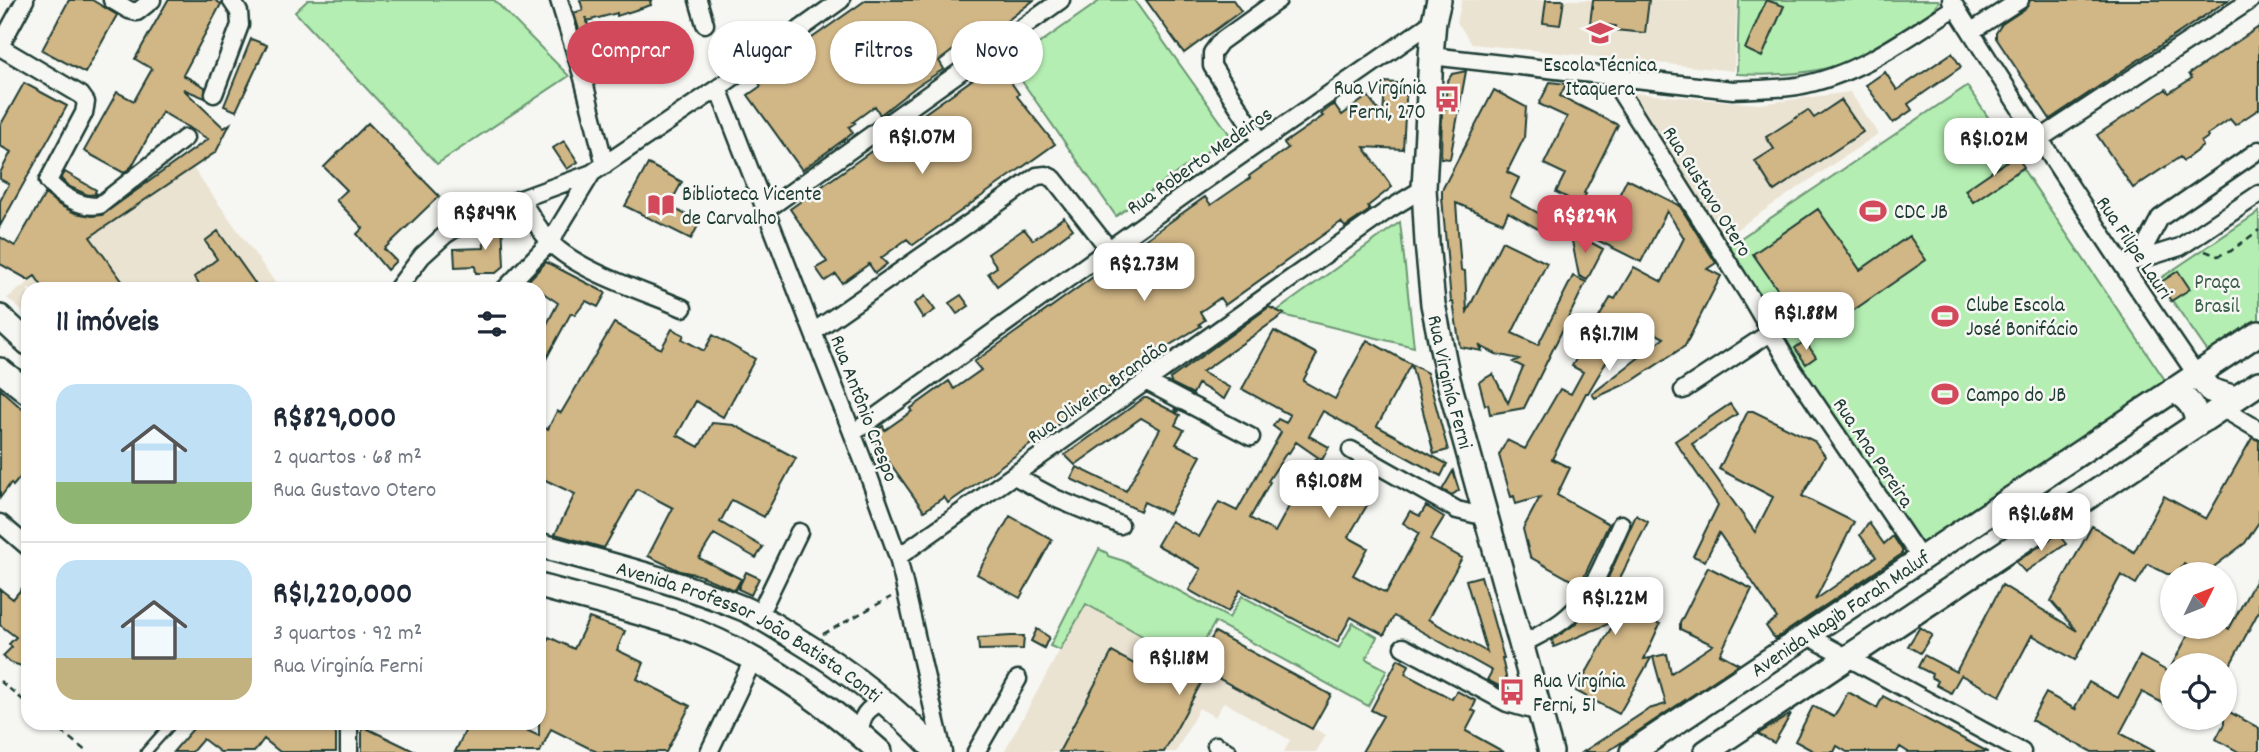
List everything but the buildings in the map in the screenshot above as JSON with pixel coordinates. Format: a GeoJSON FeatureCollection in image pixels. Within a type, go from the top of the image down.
{"type":"FeatureCollection","features":[{"type":"Feature","properties":{"kind":"main road","name":"Rua Virginía Ferni"},"geometry":{"type":"LineString","coordinates":[[1436,11],[1424,188],[1433,304],[1448,380],[1551,752]]}},
{"type":"Feature","properties":{"kind":"main road"},"geometry":{"type":"LineString","coordinates":[[0,317],[21,336]]}},
{"type":"Feature","properties":{"kind":"main road","name":"Avenida Nagib Farah Maluf"},"geometry":{"type":"LineString","coordinates":[[1632,752],[2259,333]]}},
{"type":"Feature","properties":{"kind":"main road"},"geometry":{"type":"LineString","coordinates":[[0,370],[21,386]]}},
{"type":"Feature","properties":{"kind":"main road"},"geometry":{"type":"LineString","coordinates":[[2196,374],[2210,390],[2229,403]]}},
{"type":"Feature","properties":{"kind":"main road","name":"Avenida Nagib Farah Maluf"},"geometry":{"type":"LineString","coordinates":[[1706,752],[2259,383]]}},
{"type":"Feature","properties":{"kind":"main road"},"geometry":{"type":"LineString","coordinates":[[2173,390],[2191,403],[2197,414],[2197,424]]}},
{"type":"Feature","properties":{"kind":"main road","name":"Avenida Professor João Batista Conti"},"geometry":{"type":"LineString","coordinates":[[546,547],[692,589],[758,617],[856,678],[940,752]]}},
{"type":"Feature","properties":{"kind":"main road","name":"Avenida Professor João Batista Conti"},"geometry":{"type":"LineString","coordinates":[[546,588],[674,624],[753,660],[809,694],[880,752]]}},
{"type":"Feature","properties":{"kind":"street"},"geometry":{"type":"LineString","coordinates":[[25,0],[0,47],[81,95],[86,102],[84,113],[48,181],[58,192],[84,205],[100,205],[185,138]]}},
{"type":"Feature","properties":{"kind":"street"},"geometry":{"type":"LineString","coordinates":[[112,0],[137,12],[152,0]]}},
{"type":"Feature","properties":{"kind":"street"},"geometry":{"type":"LineString","coordinates":[[214,94],[240,25],[239,12],[231,0]]}},
{"type":"Feature","properties":{"kind":"street"},"geometry":{"type":"LineString","coordinates":[[512,282],[550,242],[599,169],[580,69],[559,0]]}},
{"type":"Feature","properties":{"kind":"street"},"geometry":{"type":"LineString","coordinates":[[698,0],[705,24]]}},
{"type":"Feature","properties":{"kind":"street"},"geometry":{"type":"LineString","coordinates":[[405,282],[422,257],[445,235],[467,221],[599,169],[841,0]]}},
{"type":"Feature","properties":{"kind":"street"},"geometry":{"type":"LineString","coordinates":[[766,210],[1061,0]]}},
{"type":"Feature","properties":{"kind":"street"},"geometry":{"type":"LineString","coordinates":[[1261,142],[1212,66],[1212,53],[1220,42],[1278,0]]}},
{"type":"Feature","properties":{"kind":"street"},"geometry":{"type":"LineString","coordinates":[[1972,31],[2020,0]]}},
{"type":"Feature","properties":{"kind":"street"},"geometry":{"type":"LineString","coordinates":[[2038,140],[2251,0]]}},
{"type":"Feature","properties":{"kind":"street"},"geometry":{"type":"LineString","coordinates":[[1431,56],[1733,90],[1771,89],[1800,85],[1857,67],[1897,45],[1953,4]]}},
{"type":"Feature","properties":{"kind":"street","name":"Rua Filipe Lauri"},"geometry":{"type":"LineString","coordinates":[[1953,4],[2038,140],[2196,374]]}},
{"type":"Feature","properties":{"kind":"street","name":"Rua Roberto Medeiros"},"geometry":{"type":"LineString","coordinates":[[853,433],[1261,142],[1436,11]]}},
{"type":"Feature","properties":{"kind":"street","name":"Rua Gustavo Otero"},"geometry":{"type":"LineString","coordinates":[[1609,74],[1771,332]]}},
{"type":"Feature","properties":{"kind":"street","name":"Rua Antônio Crespo"},"geometry":{"type":"LineString","coordinates":[[718,88],[853,433],[898,557],[940,752]]}},
{"type":"Feature","properties":{"kind":"street"},"geometry":{"type":"LineString","coordinates":[[2125,270],[2138,259],[2160,218],[2259,150]]}},
{"type":"Feature","properties":{"kind":"street"},"geometry":{"type":"LineString","coordinates":[[813,332],[1037,176],[1046,175],[1054,179],[1109,249]]}},
{"type":"Feature","properties":{"kind":"street","name":"Rua Oliveira Brandão"},"geometry":{"type":"LineString","coordinates":[[898,557],[1388,210],[1424,188]]}},
{"type":"Feature","properties":{"kind":"street"},"geometry":{"type":"LineString","coordinates":[[2138,259],[2171,251],[2259,194]]}},
{"type":"Feature","properties":{"kind":"street"},"geometry":{"type":"LineString","coordinates":[[520,199],[550,242],[562,253],[594,270],[683,308]]}},
{"type":"Feature","properties":{"kind":"street"},"geometry":{"type":"LineString","coordinates":[[1683,390],[1771,332]]}},
{"type":"Feature","properties":{"kind":"street","name":"Rua Ana Pereira"},"geometry":{"type":"LineString","coordinates":[[1771,332],[1793,370],[1921,559]]}},
{"type":"Feature","properties":{"kind":"street"},"geometry":{"type":"LineString","coordinates":[[1147,382],[1251,437]]}},
{"type":"Feature","properties":{"kind":"street"},"geometry":{"type":"LineString","coordinates":[[2229,403],[2259,430]]}},
{"type":"Feature","properties":{"kind":"street"},"geometry":{"type":"LineString","coordinates":[[1351,450],[1457,510],[1486,517]]}},
{"type":"Feature","properties":{"kind":"street"},"geometry":{"type":"LineString","coordinates":[[1014,476],[1057,499],[1120,525]]}},
{"type":"Feature","properties":{"kind":"street"},"geometry":{"type":"LineString","coordinates":[[0,523],[21,541]]}},
{"type":"Feature","properties":{"kind":"street"},"geometry":{"type":"LineString","coordinates":[[1521,645],[1565,619],[1577,608],[1588,593],[1621,524]]}},
{"type":"Feature","properties":{"kind":"street"},"geometry":{"type":"LineString","coordinates":[[758,617],[799,532]]}},
{"type":"Feature","properties":{"kind":"street"},"geometry":{"type":"LineString","coordinates":[[1808,635],[2022,752]]}},
{"type":"Feature","properties":{"kind":"street"},"geometry":{"type":"LineString","coordinates":[[1404,647],[1507,703],[1539,712]]}},
{"type":"Feature","properties":{"kind":"street"},"geometry":{"type":"LineString","coordinates":[[709,752],[753,660]]}},
{"type":"Feature","properties":{"kind":"street"},"geometry":{"type":"LineString","coordinates":[[976,752],[1018,679]]}},
{"type":"Feature","properties":{"kind":"street"},"geometry":{"type":"LineString","coordinates":[[860,734],[861,717],[870,707],[883,701]]}},
{"type":"Feature","properties":{"kind":"street"},"geometry":{"type":"LineString","coordinates":[[349,730],[349,752]]}},
{"type":"Feature","properties":{"kind":"lane"},"geometry":{"type":"LineString","coordinates":[[146,752],[166,730]]}},
{"type":"Feature","properties":{"kind":"path"},"geometry":{"type":"LineString","coordinates":[[2191,240],[2206,252],[2218,256],[2231,251],[2259,229]]}},
{"type":"Feature","properties":{"kind":"path"},"geometry":{"type":"LineString","coordinates":[[804,644],[906,589]]}},
{"type":"Feature","properties":{"kind":"path"},"geometry":{"type":"LineString","coordinates":[[0,681],[21,698]]}},
{"type":"Feature","properties":{"kind":"path"},"geometry":{"type":"LineString","coordinates":[[60,730],[87,752]]}},
{"type":"Feature","properties":{"kind":"shaded area","name":"Escola Técnica Itaquera"},"geometry":{"type":"Polygon","coordinates":[[[1462,0],[1737,0],[1734,71],[1472,44],[1457,22],[1462,0]]]}},
{"type":"Feature","properties":{"kind":"shaded area"},"geometry":{"type":"Polygon","coordinates":[[[1850,92],[1878,134],[1722,239],[1633,93],[1759,104],[1850,92]]]}},
{"type":"Feature","properties":{"kind":"shaded area"},"geometry":{"type":"Polygon","coordinates":[[[193,168],[275,282],[29,282],[105,226],[193,168]]]}},
{"type":"Feature","properties":{"kind":"shaded area"},"geometry":{"type":"Polygon","coordinates":[[[21,288],[21,310],[7,298],[21,288]]]}},
{"type":"Feature","properties":{"kind":"shaded area"},"geometry":{"type":"Polygon","coordinates":[[[1085,604],[1326,735],[1316,752],[1284,752],[1290,740],[1224,702],[1215,717],[1199,708],[1176,752],[1004,752],[1085,604]]]}},
{"type":"Feature","properties":{"kind":"green space"},"geometry":{"type":"Polygon","coordinates":[[[308,0],[494,0],[567,74],[567,77],[437,164],[295,12],[308,0]]]}},
{"type":"Feature","properties":{"kind":"green space"},"geometry":{"type":"Polygon","coordinates":[[[1101,0],[1134,0],[1230,135],[1116,216],[1024,84],[1043,84],[1043,41],[1101,0]]]}},
{"type":"Feature","properties":{"kind":"green space"},"geometry":{"type":"Polygon","coordinates":[[[1739,0],[1939,2],[1912,27],[1854,59],[1818,70],[1759,75],[1737,74],[1739,0]]]}},
{"type":"Feature","properties":{"kind":"green space","name":"Clube Escola José Bonifácio"},"geometry":{"type":"Polygon","coordinates":[[[1967,86],[2167,383],[1923,546],[1723,250],[1967,86]]]}},
{"type":"Feature","properties":{"kind":"green space","name":"Praça Brasil"},"geometry":{"type":"Polygon","coordinates":[[[2259,212],[2259,322],[2210,355],[2158,280],[2259,212]]]}},
{"type":"Feature","properties":{"kind":"green space"},"geometry":{"type":"Polygon","coordinates":[[[1400,222],[1414,347],[1274,313],[1400,222]]]}},
{"type":"Feature","properties":{"kind":"green space"},"geometry":{"type":"Polygon","coordinates":[[[1099,549],[1229,618],[1242,596],[1339,648],[1353,623],[1377,637],[1366,659],[1387,670],[1368,706],[1215,622],[1192,664],[1086,604],[1060,650],[1050,646],[1099,549]]]}},
{"type":"Feature","properties":{"kind":"place","name":"Escola Técnica Itaquera"},"geometry":{"type":"Point","coordinates":[1600,33]}},
{"type":"Feature","properties":{"kind":"place","name":"Rua Virgínia Ferni, 270"},"geometry":{"type":"Point","coordinates":[1447,99]}},
{"type":"Feature","properties":{"kind":"place","name":"Biblioteca Vicente de Carvalho"},"geometry":{"type":"Point","coordinates":[661,205]}},
{"type":"Feature","properties":{"kind":"place","name":"CDC JB"},"geometry":{"type":"Point","coordinates":[1873,211]}},
{"type":"Feature","properties":{"kind":"place","name":"Clube Escola José Bonifácio"},"geometry":{"type":"Point","coordinates":[1945,316]}},
{"type":"Feature","properties":{"kind":"place","name":"Campo do JB"},"geometry":{"type":"Point","coordinates":[1945,394]}},
{"type":"Feature","properties":{"kind":"place","name":"Rua Virgínia Ferni, 51"},"geometry":{"type":"Point","coordinates":[1512,692]}}]}
